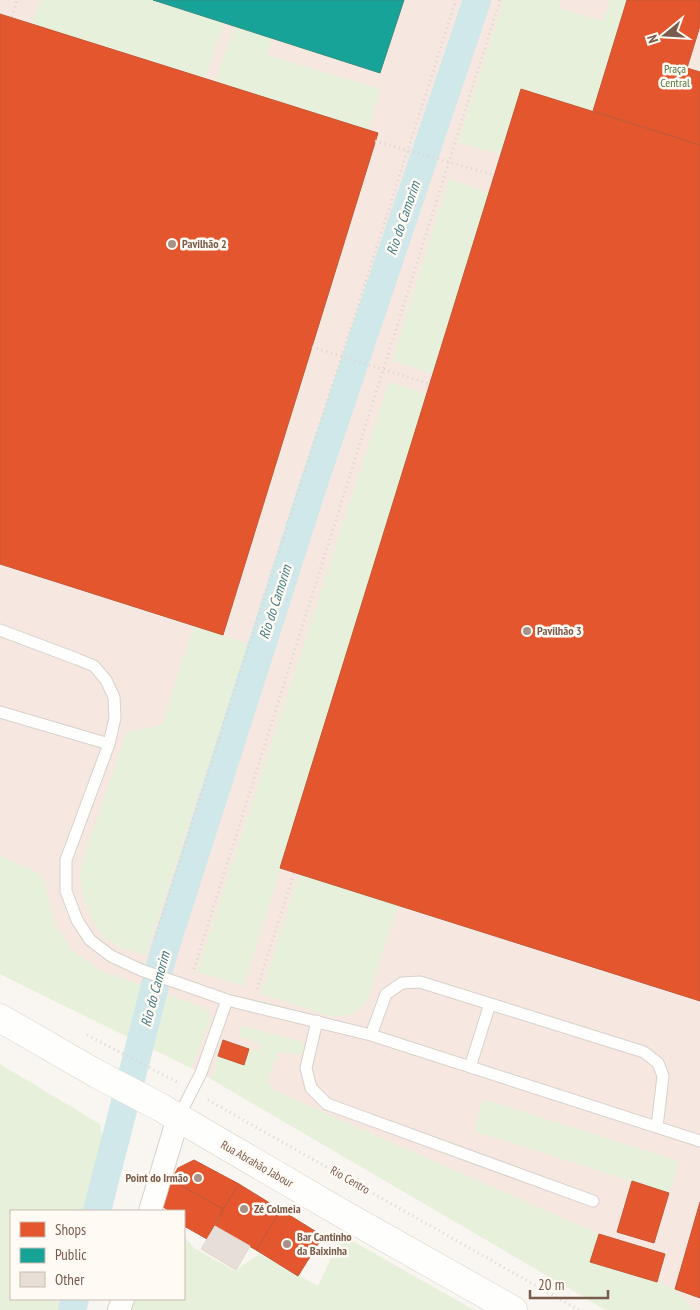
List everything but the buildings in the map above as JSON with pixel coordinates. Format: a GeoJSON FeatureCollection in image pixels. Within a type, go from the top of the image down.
{"type":"FeatureCollection","features":[{"type":"Feature","properties":{"kind":"street","name":"Rua Abrahão Jabour"},"geometry":{"type":"LineString","coordinates":[[0,1018],[513,1310]]}},
{"type":"Feature","properties":{"kind":"street"},"geometry":{"type":"LineString","coordinates":[[150,1210],[169,1113]]}},
{"type":"Feature","properties":{"kind":"lane"},"geometry":{"type":"LineString","coordinates":[[0,630],[94,666],[106,680],[114,697],[116,718],[109,744],[66,860],[66,891],[76,920],[90,940],[111,956],[141,970],[227,1000],[371,1035],[700,1141]]}},
{"type":"Feature","properties":{"kind":"lane"},"geometry":{"type":"LineString","coordinates":[[0,712],[109,744]]}},
{"type":"Feature","properties":{"kind":"lane"},"geometry":{"type":"LineString","coordinates":[[371,1035],[386,994],[402,983],[420,982],[644,1052],[658,1063],[663,1076],[657,1127]]}},
{"type":"Feature","properties":{"kind":"lane"},"geometry":{"type":"LineString","coordinates":[[169,1113],[191,1090],[201,1073],[227,1000]]}},
{"type":"Feature","properties":{"kind":"lane"},"geometry":{"type":"LineString","coordinates":[[470,1067],[490,1004]]}},
{"type":"Feature","properties":{"kind":"lane"},"geometry":{"type":"LineString","coordinates":[[317,1021],[306,1068],[311,1088],[326,1104],[593,1201]]}},
{"type":"Feature","properties":{"kind":"path"},"geometry":{"type":"LineString","coordinates":[[12,18],[18,0]]}},
{"type":"Feature","properties":{"kind":"path"},"geometry":{"type":"LineString","coordinates":[[155,938],[456,0]]}},
{"type":"Feature","properties":{"kind":"path"},"geometry":{"type":"LineString","coordinates":[[183,985],[500,0]]}},
{"type":"Feature","properties":{"kind":"path"},"geometry":{"type":"LineString","coordinates":[[375,141],[494,176]]}},
{"type":"Feature","properties":{"kind":"path"},"geometry":{"type":"LineString","coordinates":[[312,347],[430,384]]}},
{"type":"Feature","properties":{"kind":"path"},"geometry":{"type":"LineString","coordinates":[[251,1006],[294,873]]}},
{"type":"Feature","properties":{"kind":"path","name":"Rio Centro"},"geometry":{"type":"LineString","coordinates":[[121,1052],[158,1071],[579,1310]]}},
{"type":"Feature","properties":{"kind":"shaded area"},"geometry":{"type":"Polygon","coordinates":[[[0,0],[700,0],[700,1310],[606,1310],[201,1073],[0,974],[0,0]]]}},
{"type":"Feature","properties":{"kind":"green space"},"geometry":{"type":"Polygon","coordinates":[[[41,0],[153,0],[224,23],[205,78],[32,24],[41,0]]]}},
{"type":"Feature","properties":{"kind":"green space"},"geometry":{"type":"Polygon","coordinates":[[[504,0],[561,0],[559,8],[603,21],[610,0],[627,0],[593,111],[521,89],[501,155],[458,142],[504,0]]]}},
{"type":"Feature","properties":{"kind":"green space"},"geometry":{"type":"Polygon","coordinates":[[[235,26],[272,38],[267,55],[380,89],[369,130],[215,82],[235,26]]]}},
{"type":"Feature","properties":{"kind":"green space"},"geometry":{"type":"Polygon","coordinates":[[[449,179],[489,193],[433,374],[392,361],[449,179]]]}},
{"type":"Feature","properties":{"kind":"green space"},"geometry":{"type":"Polygon","coordinates":[[[389,382],[427,394],[244,986],[197,972],[389,382]]]}},
{"type":"Feature","properties":{"kind":"green space"},"geometry":{"type":"Polygon","coordinates":[[[194,625],[248,644],[146,955],[123,949],[104,937],[90,916],[83,896],[80,876],[83,859],[127,732],[162,725],[194,625]]]}},
{"type":"Feature","properties":{"kind":"green space"},"geometry":{"type":"Polygon","coordinates":[[[0,855],[38,873],[43,878],[56,927],[71,949],[99,970],[203,1007],[208,1011],[211,1018],[191,1068],[0,974],[0,855]]]}},
{"type":"Feature","properties":{"kind":"green space"},"geometry":{"type":"Polygon","coordinates":[[[299,874],[398,905],[369,996],[358,1010],[351,1014],[333,1017],[261,994],[299,874]]]}},
{"type":"Feature","properties":{"kind":"green space"},"geometry":{"type":"Polygon","coordinates":[[[243,1026],[303,1042],[302,1054],[279,1052],[268,1082],[273,1090],[599,1234],[591,1262],[675,1289],[695,1310],[606,1310],[211,1079],[218,1056],[244,1065],[250,1049],[260,1051],[262,1044],[239,1036],[239,1031],[243,1026]]]}},
{"type":"Feature","properties":{"kind":"green space"},"geometry":{"type":"Polygon","coordinates":[[[0,1064],[100,1124],[108,1168],[95,1210],[10,1210],[10,1300],[69,1300],[66,1310],[0,1310],[0,1064]]]}},
{"type":"Feature","properties":{"kind":"green space"},"geometry":{"type":"Polygon","coordinates":[[[483,1099],[679,1161],[669,1193],[474,1131],[483,1099]]]}},
{"type":"Feature","properties":{"kind":"green space"},"geometry":{"type":"Polygon","coordinates":[[[342,1235],[474,1310],[124,1310],[127,1300],[185,1300],[185,1237],[194,1248],[235,1271],[259,1254],[318,1286],[342,1235]]]}},
{"type":"Feature","properties":{"kind":"waterway","name":"Rio do Camorim"},"geometry":{"type":"LineString","coordinates":[[97,1210],[163,955],[311,492],[477,0]]}},
{"type":"Feature","properties":{"kind":"waterway","name":"Rio do Camorim"},"geometry":{"type":"LineString","coordinates":[[72,1310],[75,1300]]}},
{"type":"Feature","properties":{"kind":"place","name":"Pavilhão 2"},"geometry":{"type":"Point","coordinates":[172,244]}},
{"type":"Feature","properties":{"kind":"place","name":"Pavilhão 3"},"geometry":{"type":"Point","coordinates":[527,631]}},
{"type":"Feature","properties":{"kind":"place","name":"Point do Irmão"},"geometry":{"type":"Point","coordinates":[198,1178]}},
{"type":"Feature","properties":{"kind":"place","name":"Zé Colmeia"},"geometry":{"type":"Point","coordinates":[244,1209]}},
{"type":"Feature","properties":{"kind":"place","name":"Bar Cantinho da Baixinha"},"geometry":{"type":"Point","coordinates":[287,1244]}},
{"type":"Feature","properties":{"kind":"park label","name":"Praça Central"},"geometry":{"type":"Point","coordinates":[675,76]}}]}
